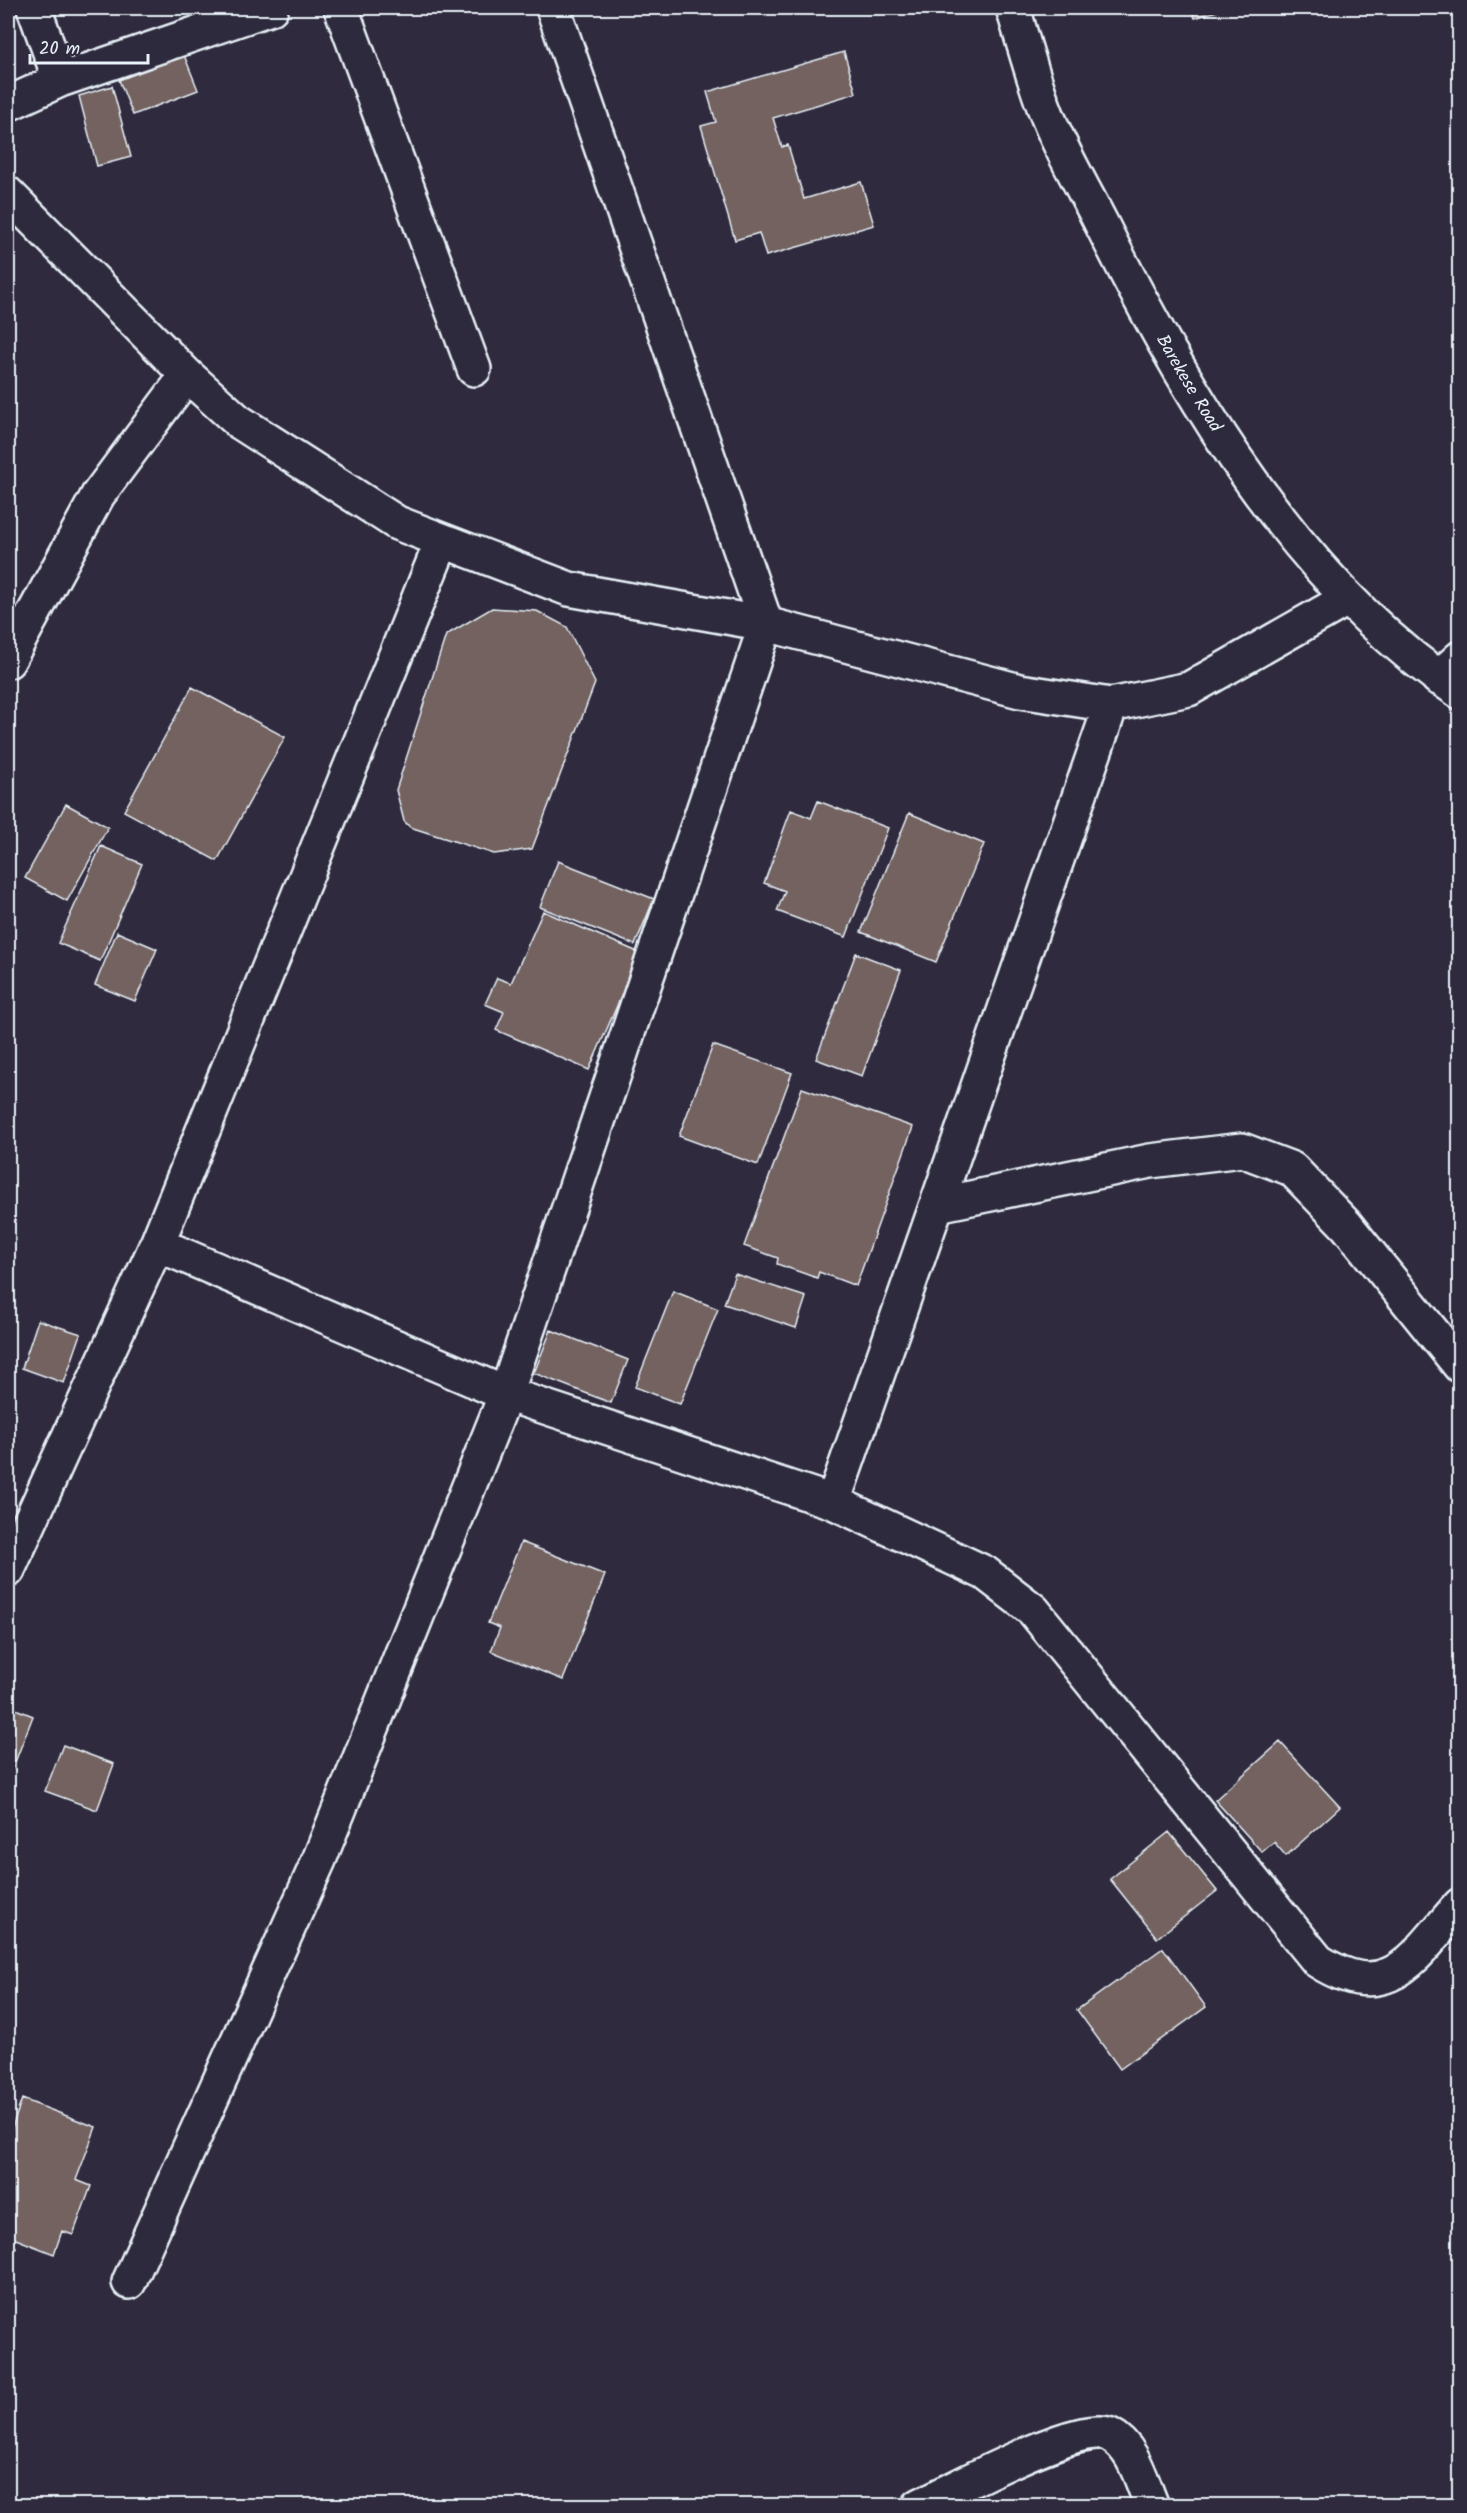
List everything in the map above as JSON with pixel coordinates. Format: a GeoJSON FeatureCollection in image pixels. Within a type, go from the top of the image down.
{"type":"FeatureCollection","features":[{"type":"Feature","properties":{"kind":"street"},"geometry":{"type":"LineString","coordinates":[[34,8],[60,80]]}},
{"type":"Feature","properties":{"kind":"street"},"geometry":{"type":"LineString","coordinates":[[8,104],[60,80],[270,8]]}},
{"type":"Feature","properties":{"kind":"street"},"geometry":{"type":"LineString","coordinates":[[341,8],[474,369]]}},
{"type":"Feature","properties":{"kind":"street"},"geometry":{"type":"LineString","coordinates":[[129,2283],[319,1860],[506,1394],[766,624],[553,8]]}},
{"type":"Feature","properties":{"kind":"street","name":"Barekese Road"},"geometry":{"type":"LineString","coordinates":[[1013,8],[1044,109],[1138,297],[1232,457],[1347,599],[1452,676]]}},
{"type":"Feature","properties":{"kind":"street"},"geometry":{"type":"LineString","coordinates":[[8,194],[187,375],[238,421],[397,523],[569,590],[766,624],[1020,691],[1112,705],[1189,689],[1347,599]]}},
{"type":"Feature","properties":{"kind":"street"},"geometry":{"type":"LineString","coordinates":[[8,661],[98,495],[187,375]]}},
{"type":"Feature","properties":{"kind":"street"},"geometry":{"type":"LineString","coordinates":[[8,1570],[157,1244],[442,541]]}},
{"type":"Feature","properties":{"kind":"street"},"geometry":{"type":"LineString","coordinates":[[833,1502],[1112,705]]}},
{"type":"Feature","properties":{"kind":"street"},"geometry":{"type":"LineString","coordinates":[[938,1205],[1150,1161],[1242,1150],[1292,1169],[1347,1226],[1460,1366]]}},
{"type":"Feature","properties":{"kind":"street"},"geometry":{"type":"LineString","coordinates":[[157,1244],[506,1394],[833,1502],[985,1573],[1033,1610],[1318,1961],[1340,1975],[1362,1981],[1388,1976],[1410,1961],[1460,1905]]}},
{"type":"Feature","properties":{"kind":"street"},"geometry":{"type":"LineString","coordinates":[[918,2505],[1054,2443],[1087,2432],[1110,2435],[1131,2456],[1152,2505]]}},
{"type":"Feature","properties":{"kind":"building"},"geometry":{"type":"Polygon","coordinates":[[[1191,8],[1226,8],[1195,18],[1191,8]]]}},
{"type":"Feature","properties":{"kind":"building"},"geometry":{"type":"Polygon","coordinates":[[[844,52],[856,93],[773,118],[782,147],[788,145],[804,199],[861,182],[874,225],[766,256],[759,233],[735,240],[701,126],[716,122],[707,92],[844,52]]]}},
{"type":"Feature","properties":{"kind":"building"},"geometry":{"type":"Polygon","coordinates":[[[184,55],[198,90],[133,115],[119,80],[184,55]]]}},
{"type":"Feature","properties":{"kind":"building"},"geometry":{"type":"Polygon","coordinates":[[[112,86],[131,157],[97,166],[79,96],[112,86]]]}},
{"type":"Feature","properties":{"kind":"building"},"geometry":{"type":"Polygon","coordinates":[[[492,608],[537,611],[567,627],[595,683],[532,849],[494,854],[410,827],[404,821],[396,790],[446,635],[492,608]]]}},
{"type":"Feature","properties":{"kind":"building"},"geometry":{"type":"Polygon","coordinates":[[[192,687],[285,737],[217,861],[124,811],[192,687]]]}},
{"type":"Feature","properties":{"kind":"building"},"geometry":{"type":"Polygon","coordinates":[[[818,801],[888,828],[846,937],[777,911],[785,891],[764,883],[791,810],[811,818],[818,801]]]}},
{"type":"Feature","properties":{"kind":"building"},"geometry":{"type":"Polygon","coordinates":[[[66,804],[108,827],[67,901],[25,878],[66,804]]]}},
{"type":"Feature","properties":{"kind":"building"},"geometry":{"type":"Polygon","coordinates":[[[909,813],[984,844],[936,962],[861,932],[909,813]]]}},
{"type":"Feature","properties":{"kind":"building"},"geometry":{"type":"Polygon","coordinates":[[[101,846],[142,864],[100,961],[58,943],[101,846]]]}},
{"type":"Feature","properties":{"kind":"building"},"geometry":{"type":"Polygon","coordinates":[[[558,861],[654,899],[635,945],[540,907],[558,861]]]}},
{"type":"Feature","properties":{"kind":"building"},"geometry":{"type":"Polygon","coordinates":[[[543,911],[640,953],[589,1070],[496,1030],[504,1012],[485,1004],[497,978],[511,983],[543,911]]]}},
{"type":"Feature","properties":{"kind":"building"},"geometry":{"type":"Polygon","coordinates":[[[117,932],[157,949],[135,1001],[95,985],[117,932]]]}},
{"type":"Feature","properties":{"kind":"building"},"geometry":{"type":"Polygon","coordinates":[[[856,953],[901,970],[862,1076],[816,1059],[856,953]]]}},
{"type":"Feature","properties":{"kind":"building"},"geometry":{"type":"Polygon","coordinates":[[[713,1045],[792,1073],[758,1165],[679,1136],[713,1045]]]}},
{"type":"Feature","properties":{"kind":"building"},"geometry":{"type":"Polygon","coordinates":[[[802,1088],[913,1127],[856,1286],[819,1272],[817,1278],[777,1264],[778,1258],[744,1246],[802,1088]]]}},
{"type":"Feature","properties":{"kind":"building"},"geometry":{"type":"Polygon","coordinates":[[[735,1274],[806,1297],[796,1328],[724,1304],[735,1274]]]}},
{"type":"Feature","properties":{"kind":"building"},"geometry":{"type":"Polygon","coordinates":[[[673,1291],[718,1309],[680,1404],[635,1387],[673,1291]]]}},
{"type":"Feature","properties":{"kind":"building"},"geometry":{"type":"Polygon","coordinates":[[[38,1320],[81,1334],[64,1383],[22,1368],[38,1320]]]}},
{"type":"Feature","properties":{"kind":"building"},"geometry":{"type":"Polygon","coordinates":[[[551,1330],[628,1360],[611,1403],[534,1373],[551,1330]]]}},
{"type":"Feature","properties":{"kind":"building"},"geometry":{"type":"Polygon","coordinates":[[[521,1542],[605,1575],[563,1680],[491,1651],[500,1628],[488,1623],[521,1542]]]}},
{"type":"Feature","properties":{"kind":"building"},"geometry":{"type":"Polygon","coordinates":[[[8,1706],[33,1716],[12,1770],[8,1768],[8,1706]]]}},
{"type":"Feature","properties":{"kind":"building"},"geometry":{"type":"Polygon","coordinates":[[[1280,1742],[1340,1807],[1286,1856],[1274,1842],[1262,1852],[1215,1800],[1280,1742]]]}},
{"type":"Feature","properties":{"kind":"building"},"geometry":{"type":"Polygon","coordinates":[[[63,1745],[114,1764],[97,1810],[45,1791],[63,1745]]]}},
{"type":"Feature","properties":{"kind":"building"},"geometry":{"type":"Polygon","coordinates":[[[1169,1832],[1217,1891],[1157,1938],[1110,1879],[1169,1832]]]}},
{"type":"Feature","properties":{"kind":"building"},"geometry":{"type":"Polygon","coordinates":[[[1163,1948],[1206,2007],[1120,2069],[1077,2010],[1163,1948]]]}},
{"type":"Feature","properties":{"kind":"building"},"geometry":{"type":"Polygon","coordinates":[[[22,2099],[96,2127],[76,2180],[91,2186],[73,2235],[62,2231],[54,2254],[8,2236],[8,2139],[22,2099]]]}},
{"type":"Feature","properties":{"kind":"building"},"geometry":{"type":"Polygon","coordinates":[[[8,2244],[16,2247],[8,2269],[8,2244]]]}}]}
